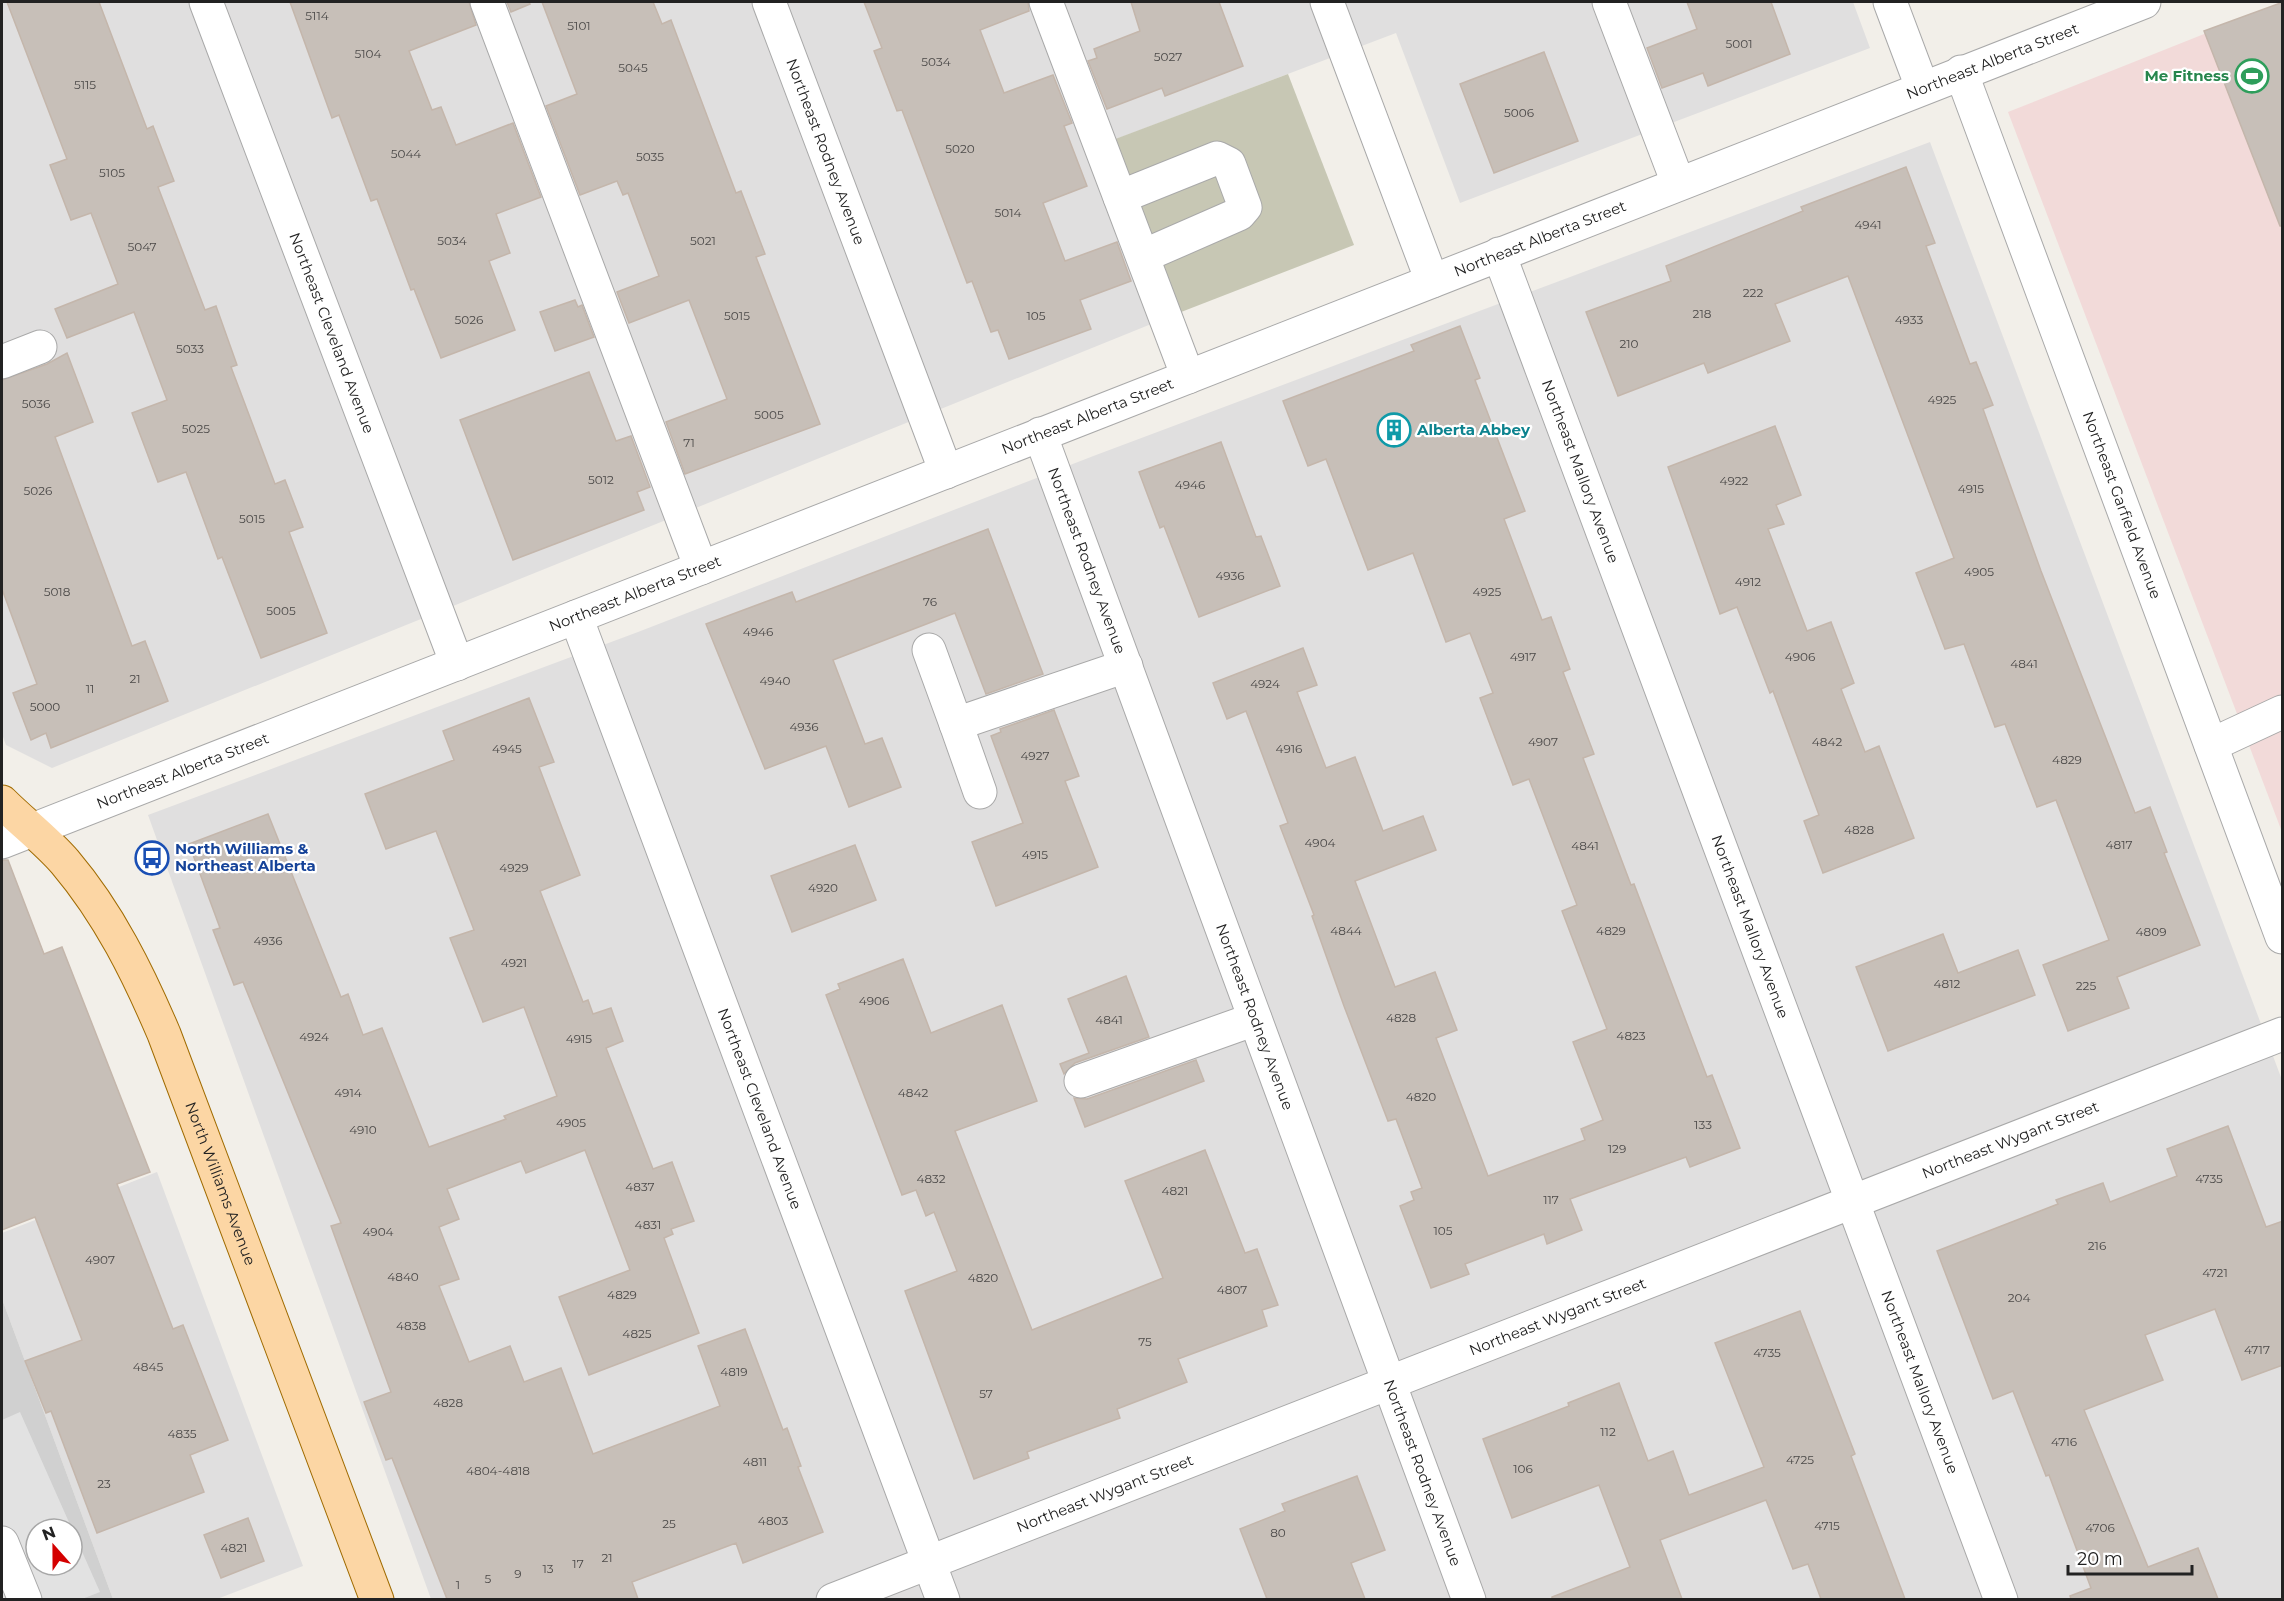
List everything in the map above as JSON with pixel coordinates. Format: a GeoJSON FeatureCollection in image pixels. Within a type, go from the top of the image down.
{"type":"FeatureCollection","features":[{"type":"Feature","properties":{"kind":"main road","name":"North Williams Avenue"},"geometry":{"type":"LineString","coordinates":[[2,802],[16,836],[66,863],[101,911],[129,956],[142,983],[164,1034],[371,1598]]}},
{"type":"Feature","properties":{"kind":"street","name":"Northeast Cleveland Avenue"},"geometry":{"type":"LineString","coordinates":[[206,2],[457,664]]}},
{"type":"Feature","properties":{"kind":"street"},"geometry":{"type":"LineString","coordinates":[[487,2],[701,568]]}},
{"type":"Feature","properties":{"kind":"street","name":"Northeast Rodney Avenue"},"geometry":{"type":"LineString","coordinates":[[769,2],[946,472]]}},
{"type":"Feature","properties":{"kind":"street"},"geometry":{"type":"LineString","coordinates":[[1046,2],[1188,377]]}},
{"type":"Feature","properties":{"kind":"street"},"geometry":{"type":"LineString","coordinates":[[1327,2],[1432,281]]}},
{"type":"Feature","properties":{"kind":"street"},"geometry":{"type":"LineString","coordinates":[[1609,2],[1678,183]]}},
{"type":"Feature","properties":{"kind":"street"},"geometry":{"type":"LineString","coordinates":[[1890,2],[1922,87]]}},
{"type":"Feature","properties":{"kind":"street","name":"Northeast Alberta Street"},"geometry":{"type":"LineString","coordinates":[[16,836],[1922,87],[2144,2]]}},
{"type":"Feature","properties":{"kind":"street","name":"Northeast Garfield Avenue"},"geometry":{"type":"LineString","coordinates":[[1961,72],[2283,937]]}},
{"type":"Feature","properties":{"kind":"street"},"geometry":{"type":"LineString","coordinates":[[1120,197],[1217,158],[1229,164],[1245,207],[1239,214],[1143,256]]}},
{"type":"Feature","properties":{"kind":"street","name":"Northeast Mallory Avenue"},"geometry":{"type":"LineString","coordinates":[[1499,254],[2001,1599]]}},
{"type":"Feature","properties":{"kind":"street"},"geometry":{"type":"LineString","coordinates":[[2,362],[40,346]]}},
{"type":"Feature","properties":{"kind":"street","name":"Northeast Rodney Avenue"},"geometry":{"type":"LineString","coordinates":[[1040,434],[1469,1599]]}},
{"type":"Feature","properties":{"kind":"street","name":"Northeast Cleveland Avenue"},"geometry":{"type":"LineString","coordinates":[[576,617],[943,1599]]}},
{"type":"Feature","properties":{"kind":"street"},"geometry":{"type":"LineString","coordinates":[[929,650],[980,792]]}},
{"type":"Feature","properties":{"kind":"street"},"geometry":{"type":"LineString","coordinates":[[956,724],[1126,666]]}},
{"type":"Feature","properties":{"kind":"street"},"geometry":{"type":"LineString","coordinates":[[2211,745],[2283,712]]}},
{"type":"Feature","properties":{"kind":"street"},"geometry":{"type":"LineString","coordinates":[[1082,1081],[1255,1019]]}},
{"type":"Feature","properties":{"kind":"street","name":"Northeast Wygant Street"},"geometry":{"type":"LineString","coordinates":[[833,1599],[2283,1034]]}},
{"type":"Feature","properties":{"kind":"street"},"geometry":{"type":"LineString","coordinates":[[2,1543],[25,1599]]}},
{"type":"Feature","properties":{"kind":"shaded area"},"geometry":{"type":"Polygon","coordinates":[[[2,2],[1853,2],[1870,48],[1460,203],[1396,33],[1111,141],[1176,314],[52,768],[6,745],[2,734],[2,2]]]}},
{"type":"Feature","properties":{"kind":"shaded area"},"geometry":{"type":"Polygon","coordinates":[[[2282,3],[2282,832],[2008,112],[2282,3]]]}},
{"type":"Feature","properties":{"kind":"shaded area"},"geometry":{"type":"Polygon","coordinates":[[[1288,74],[1354,245],[1176,314],[1110,141],[1288,74]]]}},
{"type":"Feature","properties":{"kind":"shaded area"},"geometry":{"type":"Polygon","coordinates":[[[1930,142],[2282,1080],[2282,1599],[431,1599],[148,815],[638,632],[1096,455],[1930,142]]]}},
{"type":"Feature","properties":{"kind":"shaded area"},"geometry":{"type":"Polygon","coordinates":[[[157,1172],[303,1566],[217,1599],[113,1599],[2,1299],[2,1233],[157,1172]]]}},
{"type":"Feature","properties":{"kind":"shaded area"},"geometry":{"type":"Polygon","coordinates":[[[2,1299],[83,1517],[24,1517],[24,1577],[84,1577],[84,1521],[113,1599],[2,1599],[2,1299]]]}},
{"type":"Feature","properties":{"kind":"shaded area"},"geometry":{"type":"Polygon","coordinates":[[[20,1412],[67,1517],[24,1517],[24,1577],[84,1577],[84,1556],[100,1592],[82,1599],[2,1599],[2,1420],[20,1412]]]}},
{"type":"Feature","properties":{"kind":"building"},"geometry":{"type":"Polygon","coordinates":[[[7,2],[99,2],[147,129],[153,126],[174,181],[158,187],[205,310],[216,306],[237,365],[231,367],[275,484],[285,480],[303,527],[289,532],[327,633],[261,658],[222,557],[218,559],[186,472],[158,482],[132,413],[167,400],[134,312],[67,338],[55,309],[118,284],[91,213],[71,220],[50,165],[67,159],[7,2]]]}},
{"type":"Feature","properties":{"kind":"building"},"geometry":{"type":"Polygon","coordinates":[[[290,2],[469,2],[476,25],[409,51],[432,110],[441,107],[456,145],[513,123],[541,197],[496,214],[510,253],[489,261],[515,330],[441,358],[414,289],[411,290],[377,199],[371,201],[339,115],[332,118],[290,2]]]}},
{"type":"Feature","properties":{"kind":"building"},"geometry":{"type":"Polygon","coordinates":[[[507,2],[529,2],[530,4],[511,12],[507,2]]]}},
{"type":"Feature","properties":{"kind":"building"},"geometry":{"type":"Polygon","coordinates":[[[542,2],[653,2],[662,24],[671,20],[736,193],[741,191],[765,254],[756,257],[820,424],[685,474],[666,422],[727,399],[689,300],[629,323],[617,292],[659,276],[628,193],[623,195],[617,181],[580,195],[546,106],[577,94],[542,2]]]}},
{"type":"Feature","properties":{"kind":"building"},"geometry":{"type":"Polygon","coordinates":[[[864,2],[1028,2],[1029,11],[980,30],[1004,93],[1053,75],[1072,123],[1064,126],[1087,186],[1043,203],[1065,261],[1117,242],[1131,281],[1080,300],[1091,329],[1009,359],[998,330],[991,332],[972,281],[967,283],[902,110],[897,111],[874,51],[882,48],[864,2]]]}},
{"type":"Feature","properties":{"kind":"building"},"geometry":{"type":"Polygon","coordinates":[[[1131,2],[1219,2],[1243,66],[1165,96],[1162,88],[1107,109],[1088,61],[1097,58],[1094,49],[1140,31],[1131,2]]]}},
{"type":"Feature","properties":{"kind":"building"},"geometry":{"type":"Polygon","coordinates":[[[1687,2],[1771,2],[1790,54],[1708,86],[1703,73],[1662,88],[1647,48],[1697,29],[1687,2]]]}},
{"type":"Feature","properties":{"kind":"building","name":"Me Fitness"},"geometry":{"type":"Polygon","coordinates":[[[2283,2],[2283,226],[2280,226],[2204,31],[2283,2]]]}},
{"type":"Feature","properties":{"kind":"building"},"geometry":{"type":"Polygon","coordinates":[[[1544,52],[1578,141],[1494,173],[1460,84],[1544,52]]]}},
{"type":"Feature","properties":{"kind":"building"},"geometry":{"type":"Polygon","coordinates":[[[1906,167],[1935,243],[1926,246],[1970,364],[1976,362],[1993,405],[1983,409],[2041,571],[2135,813],[2150,807],[2167,852],[2164,853],[2200,945],[2117,977],[2129,1008],[2068,1031],[2043,965],[2109,940],[2056,800],[2037,807],[2005,724],[1995,727],[1964,644],[1945,649],[1916,573],[1954,558],[1848,276],[1775,304],[1790,341],[1708,373],[1704,363],[1618,396],[1586,312],[1671,281],[1666,266],[1803,211],[1801,207],[1906,167]]]}},
{"type":"Feature","properties":{"kind":"building"},"geometry":{"type":"Polygon","coordinates":[[[575,300],[578,307],[582,305],[594,337],[555,351],[540,312],[575,300]]]}},
{"type":"Feature","properties":{"kind":"building"},"geometry":{"type":"Polygon","coordinates":[[[1460,326],[1480,378],[1475,380],[1525,511],[1504,519],[1542,620],[1551,617],[1570,669],[1563,672],[1594,754],[1583,758],[1631,885],[1634,884],[1707,1077],[1712,1075],[1740,1148],[1690,1167],[1686,1157],[1570,1199],[1582,1230],[1547,1244],[1544,1234],[1465,1264],[1469,1274],[1431,1288],[1400,1206],[1414,1200],[1411,1192],[1422,1188],[1396,1119],[1388,1121],[1344,1006],[1312,916],[1314,915],[1280,826],[1288,823],[1246,711],[1227,719],[1213,683],[1303,648],[1317,685],[1297,692],[1326,768],[1355,757],[1383,831],[1423,816],[1436,850],[1355,881],[1395,987],[1435,972],[1457,1030],[1436,1038],[1488,1176],[1585,1140],[1581,1129],[1603,1120],[1573,1042],[1607,1029],[1562,911],[1577,905],[1529,779],[1513,785],[1480,698],[1493,693],[1470,633],[1446,642],[1413,553],[1368,570],[1326,459],[1308,466],[1283,401],[1414,351],[1411,345],[1460,326]]]}},
{"type":"Feature","properties":{"kind":"building"},"geometry":{"type":"Polygon","coordinates":[[[67,353],[93,422],[55,437],[132,646],[145,641],[168,701],[51,748],[46,733],[31,740],[13,693],[37,684],[2,589],[2,380],[47,364],[67,353]]]}},
{"type":"Feature","properties":{"kind":"building"},"geometry":{"type":"Polygon","coordinates":[[[589,372],[616,441],[631,436],[650,487],[637,492],[644,510],[513,560],[460,420],[589,372]]]}},
{"type":"Feature","properties":{"kind":"building"},"geometry":{"type":"Polygon","coordinates":[[[1775,426],[1801,495],[1776,505],[1784,524],[1768,529],[1807,631],[1831,622],[1854,683],[1841,689],[1865,752],[1879,746],[1914,838],[1823,873],[1804,821],[1819,815],[1773,691],[1770,693],[1737,607],[1720,614],[1668,467],[1775,426]]]}},
{"type":"Feature","properties":{"kind":"building"},"geometry":{"type":"Polygon","coordinates":[[[1221,442],[1256,537],[1261,536],[1280,586],[1199,617],[1164,526],[1160,528],[1139,472],[1221,442]]]}},
{"type":"Feature","properties":{"kind":"building"},"geometry":{"type":"Polygon","coordinates":[[[988,529],[1043,674],[986,694],[955,613],[833,660],[865,744],[882,738],[901,787],[849,807],[826,746],[765,769],[706,624],[792,592],[796,602],[988,529]]]}},
{"type":"Feature","properties":{"kind":"building"},"geometry":{"type":"Polygon","coordinates":[[[529,698],[554,762],[539,767],[580,875],[540,891],[583,1002],[588,1000],[593,1014],[611,1008],[623,1041],[606,1048],[653,1169],[672,1162],[694,1221],[671,1229],[673,1234],[664,1238],[699,1333],[589,1375],[559,1297],[630,1270],[585,1150],[526,1173],[521,1161],[447,1189],[459,1219],[439,1227],[459,1279],[439,1286],[469,1362],[510,1346],[524,1382],[561,1368],[593,1454],[720,1406],[698,1346],[745,1329],[783,1430],[787,1428],[801,1466],[798,1467],[823,1532],[743,1563],[736,1543],[632,1582],[638,1599],[447,1599],[392,1458],[386,1460],[364,1402],[391,1392],[331,1226],[341,1223],[243,982],[234,985],[213,930],[220,928],[189,844],[268,814],[341,997],[348,994],[363,1035],[382,1028],[429,1147],[506,1119],[504,1116],[557,1096],[524,1007],[483,1022],[450,938],[474,930],[436,831],[386,849],[365,794],[454,760],[443,731],[529,698]]]}},
{"type":"Feature","properties":{"kind":"building"},"geometry":{"type":"Polygon","coordinates":[[[1054,710],[1079,776],[1065,781],[1098,867],[996,906],[972,842],[1023,823],[991,736],[1001,732],[1000,729],[1054,710]]]}},
{"type":"Feature","properties":{"kind":"building"},"geometry":{"type":"Polygon","coordinates":[[[855,845],[876,900],[792,932],[771,876],[855,845]]]}},
{"type":"Feature","properties":{"kind":"building"},"geometry":{"type":"Polygon","coordinates":[[[2,860],[8,860],[44,954],[62,947],[150,1172],[117,1184],[173,1329],[183,1325],[228,1440],[190,1455],[204,1492],[97,1533],[51,1411],[46,1413],[25,1361],[82,1340],[35,1217],[2,1230],[2,860]]]}},
{"type":"Feature","properties":{"kind":"building"},"geometry":{"type":"Polygon","coordinates":[[[1943,934],[1958,973],[2018,950],[2035,995],[1888,1051],[1856,967],[1943,934]]]}},
{"type":"Feature","properties":{"kind":"building"},"geometry":{"type":"Polygon","coordinates":[[[903,959],[931,1033],[1002,1005],[1037,1101],[955,1131],[1032,1330],[1163,1278],[1125,1181],[1205,1150],[1245,1253],[1257,1249],[1278,1305],[1262,1310],[1267,1326],[1178,1359],[1187,1382],[1117,1409],[1120,1418],[1027,1452],[1029,1458],[974,1479],[905,1291],[957,1271],[934,1212],[926,1216],[916,1190],[902,1195],[826,995],[840,989],[838,984],[903,959]]]}},
{"type":"Feature","properties":{"kind":"building"},"geometry":{"type":"Polygon","coordinates":[[[1126,976],[1149,1037],[1075,1063],[1064,1074],[1060,1064],[1089,1053],[1068,999],[1126,976]]]}},
{"type":"Feature","properties":{"kind":"building"},"geometry":{"type":"Polygon","coordinates":[[[1196,1060],[1204,1081],[1085,1127],[1074,1098],[1087,1099],[1196,1060]]]}},
{"type":"Feature","properties":{"kind":"building"},"geometry":{"type":"Polygon","coordinates":[[[2228,1126],[2266,1227],[2283,1221],[2283,1365],[2242,1380],[2215,1309],[2145,1335],[2163,1380],[2084,1410],[2148,1567],[2198,1548],[2218,1599],[2071,1599],[2070,1596],[2091,1588],[2049,1475],[2046,1476],[2013,1391],[1993,1399],[1937,1251],[2058,1204],[2056,1200],[2103,1183],[2110,1202],[2177,1176],[2167,1149],[2228,1126]]]}},
{"type":"Feature","properties":{"kind":"building"},"geometry":{"type":"Polygon","coordinates":[[[1800,1311],[1855,1454],[1851,1456],[1905,1599],[1821,1599],[1808,1564],[1793,1569],[1766,1500],[1660,1540],[1682,1599],[1552,1599],[1552,1597],[1630,1567],[1599,1485],[1512,1518],[1483,1439],[1569,1406],[1568,1403],[1619,1383],[1648,1461],[1673,1451],[1689,1495],[1764,1467],[1715,1343],[1800,1311]]]}},
{"type":"Feature","properties":{"kind":"building"},"geometry":{"type":"Polygon","coordinates":[[[1357,1476],[1385,1550],[1351,1563],[1365,1599],[1267,1599],[1240,1529],[1285,1511],[1282,1504],[1357,1476]]]}},
{"type":"Feature","properties":{"kind":"building"},"geometry":{"type":"Polygon","coordinates":[[[248,1518],[264,1561],[221,1578],[204,1535],[248,1518]]]}},
{"type":"Feature","properties":{"kind":"place","name":"Me Fitness"},"geometry":{"type":"Point","coordinates":[2252,76]}},
{"type":"Feature","properties":{"kind":"place","name":"Alberta Abbey"},"geometry":{"type":"Point","coordinates":[1394,430]}},
{"type":"Feature","properties":{"kind":"place","name":"North Williams & Northeast Alberta"},"geometry":{"type":"Point","coordinates":[152,858]}}]}
